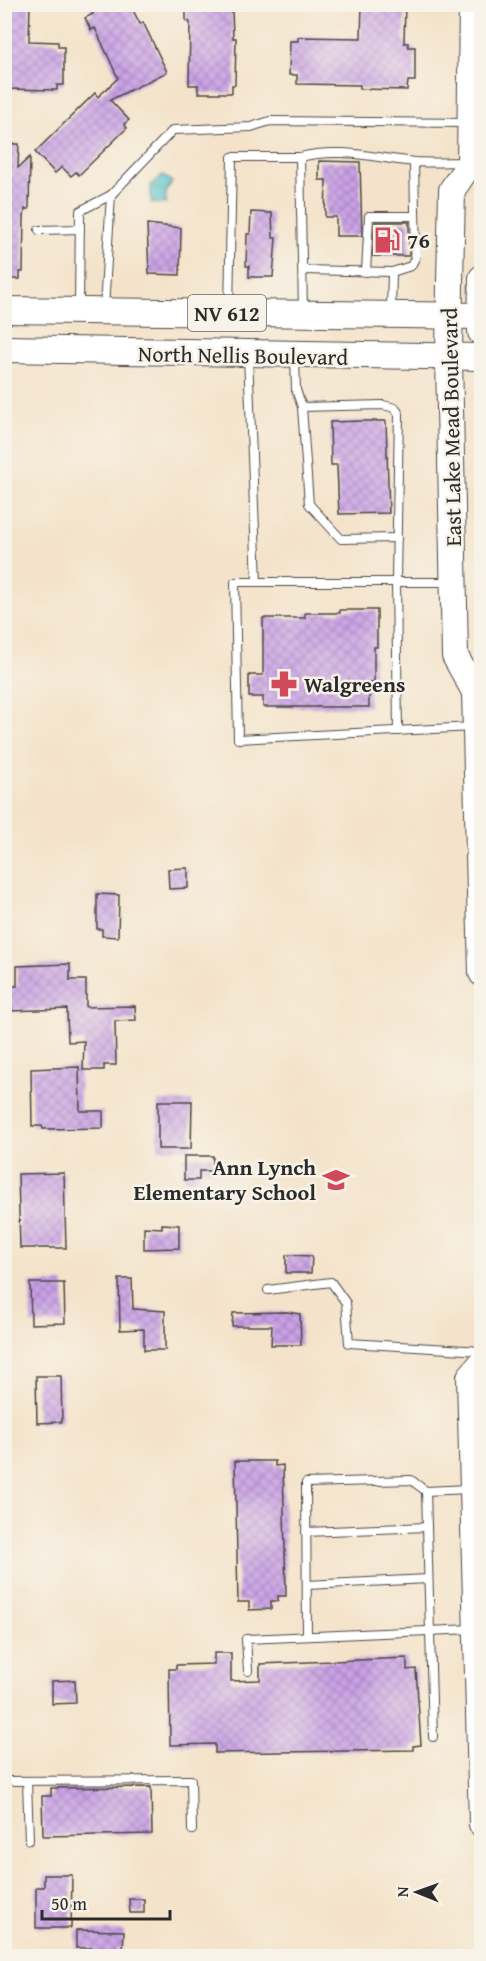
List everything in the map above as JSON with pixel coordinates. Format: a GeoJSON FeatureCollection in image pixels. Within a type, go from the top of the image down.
{"type":"FeatureCollection","features":[{"type":"Feature","properties":{"kind":"main road"},"geometry":{"type":"LineString","coordinates":[[472,4],[476,44],[470,123],[478,169]]}},
{"type":"Feature","properties":{"kind":"main road","name":"East Lake Mead Boulevard"},"geometry":{"type":"LineString","coordinates":[[478,169],[452,190],[449,358],[455,656],[478,684],[482,973]]}},
{"type":"Feature","properties":{"kind":"main road","name":"East Lake Mead Boulevard"},"geometry":{"type":"LineString","coordinates":[[482,278],[482,333]]}},
{"type":"Feature","properties":{"kind":"main road","name":"North Nellis Boulevard"},"geometry":{"type":"LineString","coordinates":[[4,310],[482,316]]}},
{"type":"Feature","properties":{"kind":"main road","name":"North Nellis Boulevard"},"geometry":{"type":"LineString","coordinates":[[4,349],[295,356],[482,357]]}},
{"type":"Feature","properties":{"kind":"main road"},"geometry":{"type":"LineString","coordinates":[[482,1363],[470,1377],[473,1489],[478,1544],[476,1629],[482,1824]]}},
{"type":"Feature","properties":{"kind":"lane"},"geometry":{"type":"LineString","coordinates":[[91,311],[80,229],[80,211],[111,195],[173,130],[251,127],[270,121],[470,123]]}},
{"type":"Feature","properties":{"kind":"lane"},"geometry":{"type":"LineString","coordinates":[[229,313],[232,157],[300,158],[325,151],[394,157],[414,162],[478,169]]}},
{"type":"Feature","properties":{"kind":"lane"},"geometry":{"type":"LineString","coordinates":[[300,158],[303,314]]}},
{"type":"Feature","properties":{"kind":"lane"},"geometry":{"type":"LineString","coordinates":[[303,270],[392,272],[411,266],[416,256],[414,162]]}},
{"type":"Feature","properties":{"kind":"lane"},"geometry":{"type":"LineString","coordinates":[[91,311],[111,195]]}},
{"type":"Feature","properties":{"kind":"lane"},"geometry":{"type":"LineString","coordinates":[[366,272],[369,216],[415,216]]}},
{"type":"Feature","properties":{"kind":"lane"},"geometry":{"type":"LineString","coordinates":[[39,230],[80,229]]}},
{"type":"Feature","properties":{"kind":"lane"},"geometry":{"type":"LineString","coordinates":[[391,315],[392,272]]}},
{"type":"Feature","properties":{"kind":"lane"},"geometry":{"type":"LineString","coordinates":[[248,355],[257,582]]}},
{"type":"Feature","properties":{"kind":"lane"},"geometry":{"type":"LineString","coordinates":[[295,356],[296,390],[302,407],[309,504],[341,539],[397,538]]}},
{"type":"Feature","properties":{"kind":"lane"},"geometry":{"type":"LineString","coordinates":[[302,407],[383,405],[395,408],[399,414],[396,580],[398,731]]}},
{"type":"Feature","properties":{"kind":"lane"},"geometry":{"type":"LineString","coordinates":[[452,582],[396,580],[235,582],[238,739],[398,731],[478,737]]}},
{"type":"Feature","properties":{"kind":"lane"},"geometry":{"type":"LineString","coordinates":[[268,1290],[331,1282],[346,1303],[349,1343],[482,1352]]}},
{"type":"Feature","properties":{"kind":"lane"},"geometry":{"type":"LineString","coordinates":[[307,1636],[306,1483],[411,1480],[426,1491],[473,1489]]}},
{"type":"Feature","properties":{"kind":"lane"},"geometry":{"type":"LineString","coordinates":[[426,1491],[433,1737]]}},
{"type":"Feature","properties":{"kind":"lane"},"geometry":{"type":"LineString","coordinates":[[306,1532],[427,1527]]}},
{"type":"Feature","properties":{"kind":"lane"},"geometry":{"type":"LineString","coordinates":[[307,1585],[429,1579]]}},
{"type":"Feature","properties":{"kind":"lane"},"geometry":{"type":"LineString","coordinates":[[248,1671],[246,1639],[476,1629]]}},
{"type":"Feature","properties":{"kind":"lane"},"geometry":{"type":"LineString","coordinates":[[4,1781],[190,1780],[192,1830]]}},
{"type":"Feature","properties":{"kind":"lane"},"geometry":{"type":"LineString","coordinates":[[27,1781],[29,1840]]}},
{"type":"Feature","properties":{"kind":"water"},"geometry":{"type":"Polygon","coordinates":[[[163,175],[172,182],[166,194],[166,204],[151,203],[151,185],[163,175]]]}},
{"type":"Feature","properties":{"kind":"building"},"geometry":{"type":"Polygon","coordinates":[[[4,4],[30,4],[29,41],[58,42],[58,47],[64,47],[64,85],[57,85],[57,90],[4,89],[4,4]]]}},
{"type":"Feature","properties":{"kind":"building"},"geometry":{"type":"Polygon","coordinates":[[[88,4],[130,4],[140,24],[143,22],[167,72],[110,100],[129,120],[124,124],[127,128],[79,175],[76,172],[71,176],[62,167],[55,173],[35,152],[95,93],[98,97],[118,78],[95,28],[91,30],[85,18],[93,14],[88,4]]]}},
{"type":"Feature","properties":{"kind":"building"},"geometry":{"type":"Polygon","coordinates":[[[195,4],[229,4],[229,8],[232,9],[233,38],[236,38],[235,85],[232,85],[232,93],[198,93],[198,85],[189,85],[190,22],[186,21],[186,8],[195,8],[195,4]]]}},
{"type":"Feature","properties":{"kind":"building"},"geometry":{"type":"Polygon","coordinates":[[[362,4],[405,4],[404,43],[408,43],[408,47],[415,47],[415,81],[408,81],[407,90],[360,89],[360,85],[297,84],[297,75],[289,75],[290,41],[298,41],[298,37],[361,38],[362,4]]]}},
{"type":"Feature","properties":{"kind":"building"},"geometry":{"type":"Polygon","coordinates":[[[4,144],[19,144],[18,168],[30,157],[29,209],[25,209],[23,272],[20,272],[20,279],[4,279],[4,144]]]}},
{"type":"Feature","properties":{"kind":"building"},"geometry":{"type":"Polygon","coordinates":[[[319,161],[360,162],[362,236],[336,236],[336,217],[325,217],[326,180],[319,180],[319,161]]]}},
{"type":"Feature","properties":{"kind":"building"},"geometry":{"type":"Polygon","coordinates":[[[251,212],[272,213],[273,238],[276,238],[273,277],[249,277],[249,266],[246,266],[247,234],[250,234],[251,212]]]}},
{"type":"Feature","properties":{"kind":"building"},"geometry":{"type":"Polygon","coordinates":[[[375,222],[409,222],[409,256],[373,256],[375,222]]]}},
{"type":"Feature","properties":{"kind":"building"},"geometry":{"type":"Polygon","coordinates":[[[147,224],[181,228],[180,275],[149,274],[147,224]]]}},
{"type":"Feature","properties":{"kind":"building"},"geometry":{"type":"Polygon","coordinates":[[[386,421],[389,513],[339,514],[337,465],[331,465],[330,422],[386,421]]]}},
{"type":"Feature","properties":{"kind":"building","name":"Walgreens"},"geometry":{"type":"Polygon","coordinates":[[[340,610],[377,610],[377,647],[374,647],[374,683],[369,683],[369,707],[263,707],[263,697],[249,697],[249,675],[263,675],[263,618],[305,618],[305,613],[340,613],[340,610]]]}},
{"type":"Feature","properties":{"kind":"building"},"geometry":{"type":"Polygon","coordinates":[[[188,868],[188,888],[169,889],[168,869],[188,868]]]}},
{"type":"Feature","properties":{"kind":"building"},"geometry":{"type":"Polygon","coordinates":[[[97,894],[119,895],[118,937],[102,936],[102,929],[97,929],[97,894]]]}},
{"type":"Feature","properties":{"kind":"building"},"geometry":{"type":"Polygon","coordinates":[[[70,964],[70,980],[86,980],[86,1007],[135,1006],[136,1020],[115,1021],[116,1065],[104,1065],[104,1070],[83,1070],[84,1041],[68,1042],[67,1009],[9,1011],[8,986],[17,986],[17,966],[70,964]]]}},
{"type":"Feature","properties":{"kind":"building"},"geometry":{"type":"Polygon","coordinates":[[[79,1067],[80,1111],[103,1111],[103,1128],[43,1129],[42,1126],[32,1126],[31,1069],[79,1067]]]}},
{"type":"Feature","properties":{"kind":"building"},"geometry":{"type":"Polygon","coordinates":[[[158,1101],[192,1101],[191,1149],[158,1149],[158,1101]]]}},
{"type":"Feature","properties":{"kind":"building"},"geometry":{"type":"Polygon","coordinates":[[[184,1156],[213,1156],[213,1171],[199,1171],[199,1180],[184,1180],[184,1156]]]}},
{"type":"Feature","properties":{"kind":"building"},"geometry":{"type":"Polygon","coordinates":[[[64,1173],[66,1248],[20,1248],[18,1174],[64,1173]]]}},
{"type":"Feature","properties":{"kind":"building"},"geometry":{"type":"Polygon","coordinates":[[[162,1224],[179,1225],[179,1248],[144,1249],[144,1227],[162,1228],[162,1224]]]}},
{"type":"Feature","properties":{"kind":"building"},"geometry":{"type":"Polygon","coordinates":[[[286,1255],[312,1256],[311,1273],[286,1273],[286,1255]]]}},
{"type":"Feature","properties":{"kind":"building"},"geometry":{"type":"Polygon","coordinates":[[[119,1279],[132,1279],[133,1309],[165,1311],[165,1350],[144,1350],[144,1329],[120,1330],[119,1279]]]}},
{"type":"Feature","properties":{"kind":"building"},"geometry":{"type":"Polygon","coordinates":[[[30,1283],[64,1283],[65,1323],[31,1324],[30,1283]]]}},
{"type":"Feature","properties":{"kind":"building"},"geometry":{"type":"Polygon","coordinates":[[[287,1312],[300,1314],[301,1345],[271,1345],[272,1326],[232,1326],[233,1313],[287,1312]]]}},
{"type":"Feature","properties":{"kind":"building"},"geometry":{"type":"Polygon","coordinates":[[[36,1376],[61,1376],[62,1422],[37,1423],[36,1376]]]}},
{"type":"Feature","properties":{"kind":"building"},"geometry":{"type":"Polygon","coordinates":[[[235,1461],[275,1461],[275,1466],[283,1465],[286,1596],[278,1596],[278,1601],[271,1601],[271,1609],[249,1610],[249,1602],[238,1602],[235,1461]]]}},
{"type":"Feature","properties":{"kind":"building"},"geometry":{"type":"Polygon","coordinates":[[[214,1653],[231,1653],[231,1681],[260,1680],[260,1664],[407,1658],[407,1670],[416,1669],[421,1745],[413,1746],[413,1750],[215,1753],[215,1744],[170,1745],[169,1669],[176,1669],[176,1665],[214,1664],[214,1653]]]}},
{"type":"Feature","properties":{"kind":"building"},"geometry":{"type":"Polygon","coordinates":[[[75,1680],[76,1703],[52,1704],[52,1681],[75,1680]]]}},
{"type":"Feature","properties":{"kind":"building"},"geometry":{"type":"Polygon","coordinates":[[[151,1787],[152,1834],[43,1836],[42,1796],[51,1796],[51,1788],[151,1787]]]}},
{"type":"Feature","properties":{"kind":"building"},"geometry":{"type":"Polygon","coordinates":[[[44,1875],[72,1875],[71,1928],[36,1928],[36,1887],[44,1887],[44,1875]]]}},
{"type":"Feature","properties":{"kind":"building"},"geometry":{"type":"Polygon","coordinates":[[[129,1899],[144,1899],[144,1913],[130,1913],[129,1899]]]}},
{"type":"Feature","properties":{"kind":"building"},"geometry":{"type":"Polygon","coordinates":[[[76,1930],[124,1931],[123,1949],[117,1949],[117,1956],[92,1956],[92,1948],[76,1948],[76,1930]]]}},
{"type":"Feature","properties":{"kind":"place","name":"76"},"geometry":{"type":"Point","coordinates":[387,240]}},
{"type":"Feature","properties":{"kind":"place","name":"Walgreens"},"geometry":{"type":"Point","coordinates":[284,684]}},
{"type":"Feature","properties":{"kind":"place","name":"Ann Lynch Elementary School"},"geometry":{"type":"Point","coordinates":[336,1180]}}]}
